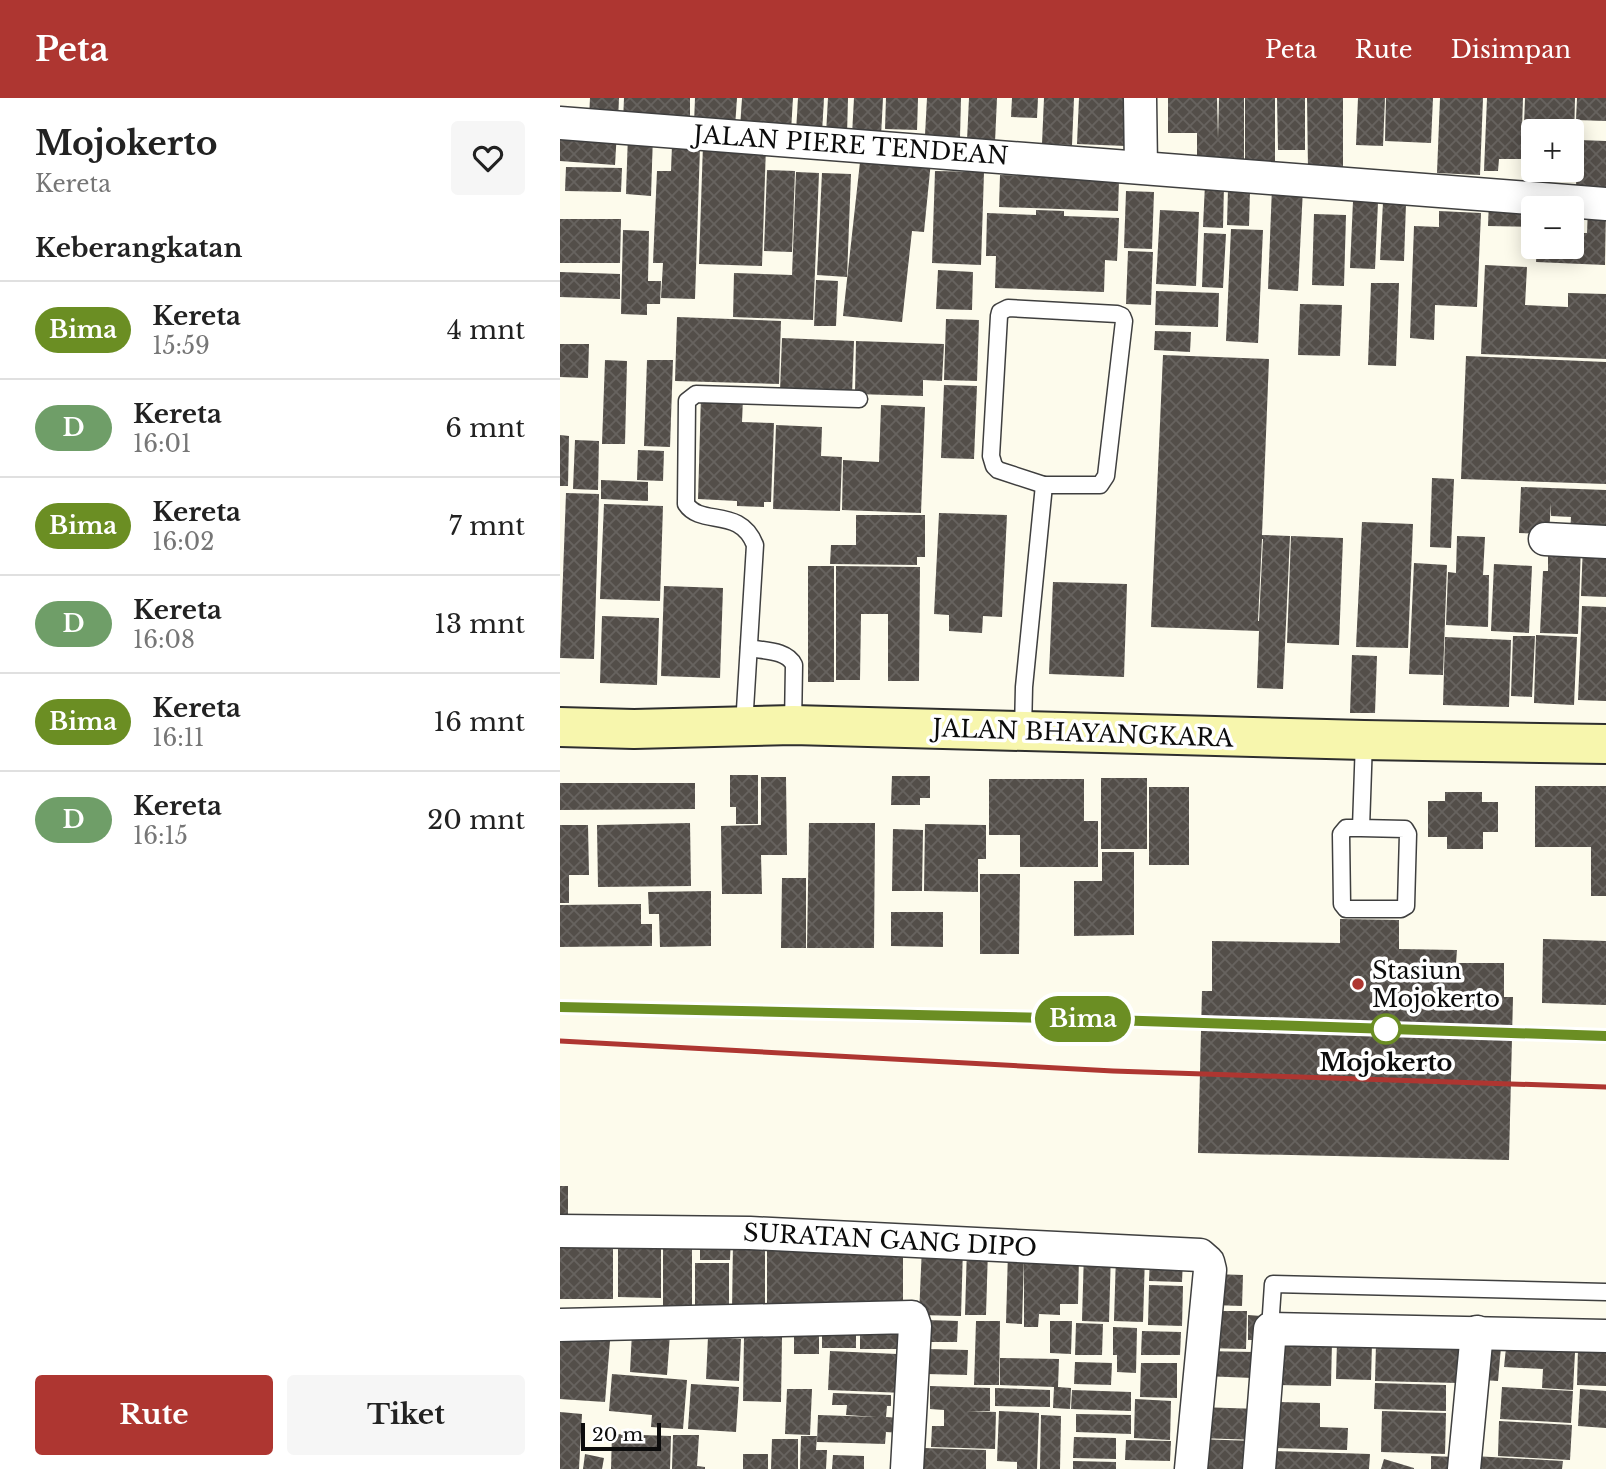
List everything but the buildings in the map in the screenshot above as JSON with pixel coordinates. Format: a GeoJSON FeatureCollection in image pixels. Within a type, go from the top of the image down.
{"type":"FeatureCollection","features":[{"type":"Feature","properties":{"kind":"main road","name":"JALAN BHAYANGKARA"},"geometry":{"type":"LineString","coordinates":[[560,727],[634,729],[793,725],[1606,744]]}},
{"type":"Feature","properties":{"kind":"main road"},"geometry":{"type":"LineString","coordinates":[[560,742],[634,729]]}},
{"type":"Feature","properties":{"kind":"street"},"geometry":{"type":"LineString","coordinates":[[1140,98],[1141,167]]}},
{"type":"Feature","properties":{"kind":"street","name":"JALAN PIERE TENDEAN"},"geometry":{"type":"LineString","coordinates":[[560,123],[1606,204]]}},
{"type":"Feature","properties":{"kind":"street"},"geometry":{"type":"LineString","coordinates":[[1545,539],[1606,542]]}},
{"type":"Feature","properties":{"kind":"street","name":"SURATAN GANG DIPO"},"geometry":{"type":"LineString","coordinates":[[560,1231],[750,1233],[1200,1255],[1208,1262],[1210,1270],[1191,1469]]}},
{"type":"Feature","properties":{"kind":"street"},"geometry":{"type":"LineString","coordinates":[[560,1325],[912,1317],[915,1326],[907,1469]]}},
{"type":"Feature","properties":{"kind":"street"},"geometry":{"type":"LineString","coordinates":[[1259,1469],[1270,1329],[1606,1336]]}},
{"type":"Feature","properties":{"kind":"street"},"geometry":{"type":"LineString","coordinates":[[1464,1469],[1477,1332]]}},
{"type":"Feature","properties":{"kind":"lane"},"geometry":{"type":"LineString","coordinates":[[1008,308],[1118,314],[1124,321],[1106,477],[1100,485],[1044,485],[998,470],[991,460],[1000,312],[1008,308]]}},
{"type":"Feature","properties":{"kind":"lane"},"geometry":{"type":"LineString","coordinates":[[744,726],[755,545],[746,528],[738,523],[692,511],[686,504],[687,401],[696,394],[859,399]]}},
{"type":"Feature","properties":{"kind":"lane"},"geometry":{"type":"LineString","coordinates":[[1023,731],[1024,687],[1044,485]]}},
{"type":"Feature","properties":{"kind":"lane"},"geometry":{"type":"LineString","coordinates":[[749,649],[785,655],[791,659],[794,665],[793,725]]}},
{"type":"Feature","properties":{"kind":"lane"},"geometry":{"type":"LineString","coordinates":[[1361,828],[1364,740]]}},
{"type":"Feature","properties":{"kind":"lane"},"geometry":{"type":"LineString","coordinates":[[1346,828],[1361,828],[1405,829],[1408,834],[1406,906],[1401,909],[1346,909],[1342,904],[1342,834],[1346,828]]}},
{"type":"Feature","properties":{"kind":"lane"},"geometry":{"type":"LineString","coordinates":[[1270,1329],[1273,1284],[1606,1292]]}},
{"type":"Feature","properties":{"kind":"railway"},"geometry":{"type":"LineString","coordinates":[[560,1007],[1050,1018],[1606,1036]]}},
{"type":"Feature","properties":{"kind":"railway"},"geometry":{"type":"LineString","coordinates":[[560,1041],[1113,1071],[1606,1087]]}},
{"type":"Feature","properties":{"kind":"train","name":"Bima"},"geometry":{"type":"LineString","coordinates":[[560,1007],[1050,1018],[1606,1036]]}},
{"type":"Feature","properties":{"kind":"place","name":"Stasiun Mojokerto"},"geometry":{"type":"Point","coordinates":[1358,984]}},
{"type":"Feature","properties":{"kind":"place","name":"Mojokerto"},"geometry":{"type":"Point","coordinates":[1386,1029]}}]}
